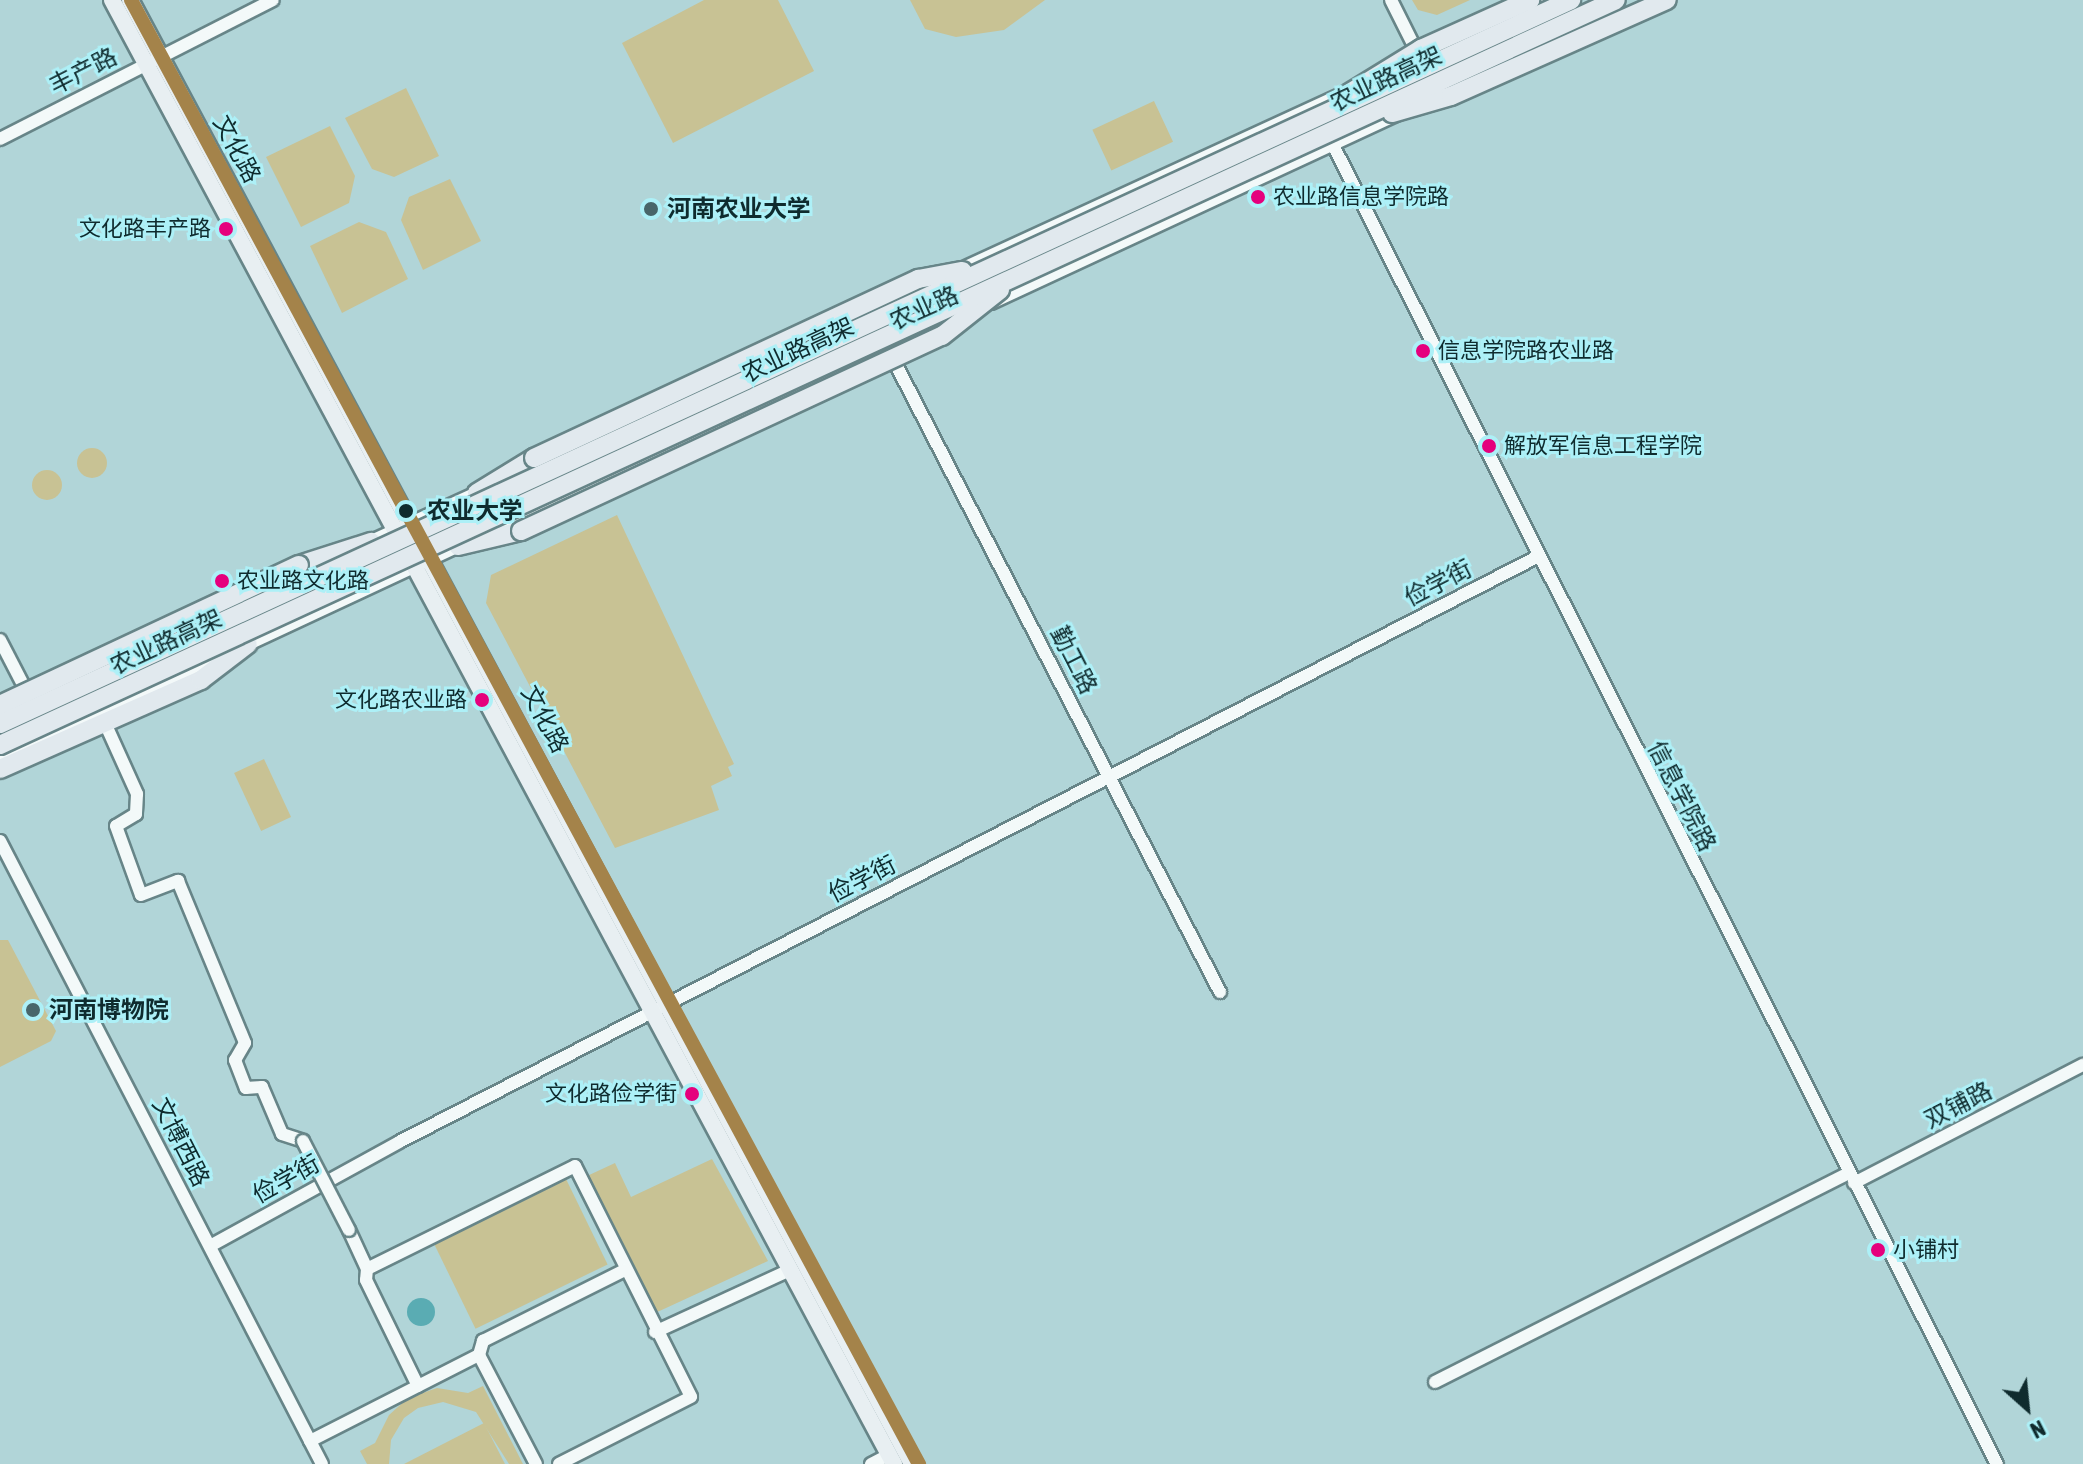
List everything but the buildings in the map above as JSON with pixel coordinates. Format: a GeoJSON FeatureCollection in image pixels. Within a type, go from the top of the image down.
{"type":"FeatureCollection","features":[{"type":"Feature","properties":{"kind":"highway"},"geometry":{"type":"LineString","coordinates":[[1322,114],[1386,67],[1530,0]]}},
{"type":"Feature","properties":{"kind":"highway","name":"农业路高架"},"geometry":{"type":"LineString","coordinates":[[0,724],[1571,0]]}},
{"type":"Feature","properties":{"kind":"highway","name":"农业路高架"},"geometry":{"type":"LineString","coordinates":[[0,745],[1616,0]]}},
{"type":"Feature","properties":{"kind":"highway"},"geometry":{"type":"LineString","coordinates":[[1342,125],[1451,96],[1667,0]]}},
{"type":"Feature","properties":{"kind":"highway"},"geometry":{"type":"LineString","coordinates":[[477,493],[534,458],[918,279],[989,267]]}},
{"type":"Feature","properties":{"kind":"highway"},"geometry":{"type":"LineString","coordinates":[[458,546],[521,531],[942,336],[1022,273]]}},
{"type":"Feature","properties":{"kind":"highway"},"geometry":{"type":"LineString","coordinates":[[0,705],[299,565],[371,542]]}},
{"type":"Feature","properties":{"kind":"highway"},"geometry":{"type":"LineString","coordinates":[[0,769],[201,680],[248,644]]}},
{"type":"Feature","properties":{"kind":"main road","name":"文化路"},"geometry":{"type":"LineString","coordinates":[[112,0],[153,60],[661,1007],[912,1464]]}},
{"type":"Feature","properties":{"kind":"main road","name":"文化路"},"geometry":{"type":"LineString","coordinates":[[130,0],[153,60]]}},
{"type":"Feature","properties":{"kind":"main road","name":"文化路"},"geometry":{"type":"LineString","coordinates":[[661,1007],[790,1270],[892,1460]]}},
{"type":"Feature","properties":{"kind":"street","name":"丰产路"},"geometry":{"type":"LineString","coordinates":[[0,139],[273,0]]}},
{"type":"Feature","properties":{"kind":"street"},"geometry":{"type":"LineString","coordinates":[[1391,0],[1439,96]]}},
{"type":"Feature","properties":{"kind":"street","name":"农业路"},"geometry":{"type":"LineString","coordinates":[[0,711],[1546,0]]}},
{"type":"Feature","properties":{"kind":"street","name":"农业路"},"geometry":{"type":"LineString","coordinates":[[0,760],[458,546],[1648,0]]}},
{"type":"Feature","properties":{"kind":"street","name":"信息学院路"},"geometry":{"type":"LineString","coordinates":[[1333,145],[1537,557],[1997,1464]]}},
{"type":"Feature","properties":{"kind":"street","name":"勤工路"},"geometry":{"type":"LineString","coordinates":[[888,348],[1220,992]]}},
{"type":"Feature","properties":{"kind":"street","name":"俭学街"},"geometry":{"type":"LineString","coordinates":[[210,1246],[661,1007],[1537,557]]}},
{"type":"Feature","properties":{"kind":"street"},"geometry":{"type":"LineString","coordinates":[[0,640],[50,736]]}},
{"type":"Feature","properties":{"kind":"street"},"geometry":{"type":"LineString","coordinates":[[105,723],[137,794],[136,814],[116,826],[141,895],[178,881],[245,1043],[235,1060],[246,1088],[262,1087],[282,1134],[303,1141],[349,1230],[367,1269],[366,1280],[418,1386]]}},
{"type":"Feature","properties":{"kind":"street","name":"文博西路"},"geometry":{"type":"LineString","coordinates":[[0,841],[322,1464]]}},
{"type":"Feature","properties":{"kind":"street","name":"双铺路"},"geometry":{"type":"LineString","coordinates":[[1435,1382],[2083,1065]]}},
{"type":"Feature","properties":{"kind":"street"},"geometry":{"type":"LineString","coordinates":[[367,1269],[575,1166],[655,1332],[691,1397],[559,1464]]}},
{"type":"Feature","properties":{"kind":"street"},"geometry":{"type":"LineString","coordinates":[[536,1464],[479,1355],[483,1341],[625,1270]]}},
{"type":"Feature","properties":{"kind":"street"},"geometry":{"type":"LineString","coordinates":[[655,1332],[790,1270]]}},
{"type":"Feature","properties":{"kind":"street"},"geometry":{"type":"LineString","coordinates":[[310,1441],[479,1355]]}},
{"type":"Feature","properties":{"kind":"street"},"geometry":{"type":"LineString","coordinates":[[871,1464],[892,1460]]}},
{"type":"Feature","properties":{"kind":"shaded area"},"geometry":{"type":"Polygon","coordinates":[[[704,0],[778,0],[814,71],[673,143],[622,43],[704,0]]]}},
{"type":"Feature","properties":{"kind":"shaded area"},"geometry":{"type":"Polygon","coordinates":[[[910,0],[1045,0],[1004,30],[956,37],[925,29],[910,0]]]}},
{"type":"Feature","properties":{"kind":"shaded area"},"geometry":{"type":"Polygon","coordinates":[[[1412,0],[1470,0],[1437,15],[1418,10],[1412,0]]]}},
{"type":"Feature","properties":{"kind":"shaded area"},"geometry":{"type":"Polygon","coordinates":[[[406,88],[439,156],[394,177],[372,169],[345,118],[406,88]]]}},
{"type":"Feature","properties":{"kind":"shaded area"},"geometry":{"type":"Polygon","coordinates":[[[1154,101],[1173,142],[1111,171],[1092,130],[1154,101]]]}},
{"type":"Feature","properties":{"kind":"shaded area"},"geometry":{"type":"Polygon","coordinates":[[[330,126],[355,176],[349,203],[301,227],[266,157],[330,126]]]}},
{"type":"Feature","properties":{"kind":"shaded area"},"geometry":{"type":"Polygon","coordinates":[[[450,179],[481,241],[423,270],[401,220],[409,197],[450,179]]]}},
{"type":"Feature","properties":{"kind":"shaded area"},"geometry":{"type":"Polygon","coordinates":[[[359,222],[386,232],[408,279],[342,313],[310,246],[359,222]]]}},
{"type":"Feature","properties":{"kind":"shaded area"},"geometry":{"type":"Polygon","coordinates":[[[92,448],[103,452],[107,463],[103,474],[92,478],[81,474],[77,463],[81,452],[92,448]]]}},
{"type":"Feature","properties":{"kind":"shaded area"},"geometry":{"type":"Polygon","coordinates":[[[47,470],[53,471],[61,479],[61,491],[53,499],[47,500],[41,499],[33,491],[32,485],[33,479],[41,471],[47,470]]]}},
{"type":"Feature","properties":{"kind":"shaded area"},"geometry":{"type":"Polygon","coordinates":[[[617,515],[734,764],[728,767],[732,776],[711,786],[719,810],[615,848],[486,603],[491,575],[617,515]]]}},
{"type":"Feature","properties":{"kind":"shaded area"},"geometry":{"type":"Polygon","coordinates":[[[264,759],[291,817],[261,831],[234,773],[264,759]]]}},
{"type":"Feature","properties":{"kind":"shaded area"},"geometry":{"type":"Polygon","coordinates":[[[0,940],[8,940],[56,1031],[51,1041],[0,1067],[0,940]]]}},
{"type":"Feature","properties":{"kind":"shaded area"},"geometry":{"type":"Polygon","coordinates":[[[712,1159],[768,1261],[653,1314],[587,1176],[615,1163],[631,1197],[712,1159]]]}},
{"type":"Feature","properties":{"kind":"shaded area"},"geometry":{"type":"Polygon","coordinates":[[[566,1179],[608,1264],[476,1329],[434,1243],[566,1179]]]}},
{"type":"Feature","properties":{"kind":"shaded area"},"geometry":{"type":"Polygon","coordinates":[[[483,1386],[523,1464],[509,1464],[476,1412],[443,1402],[418,1408],[404,1418],[391,1440],[389,1464],[367,1464],[360,1451],[375,1443],[389,1415],[408,1398],[437,1388],[468,1393],[483,1386]]]}},
{"type":"Feature","properties":{"kind":"shaded area"},"geometry":{"type":"Polygon","coordinates":[[[484,1423],[505,1464],[404,1464],[484,1423]]]}},
{"type":"Feature","properties":{"kind":"water"},"geometry":{"type":"Polygon","coordinates":[[[421,1298],[431,1302],[435,1312],[431,1322],[421,1326],[411,1322],[407,1312],[411,1302],[421,1298]]]}},
{"type":"Feature","properties":{"kind":"transit line"},"geometry":{"type":"LineString","coordinates":[[131,0],[919,1464]]}},
{"type":"Feature","properties":{"kind":"place","name":"农业路信息学院路"},"geometry":{"type":"Point","coordinates":[1258,197]}},
{"type":"Feature","properties":{"kind":"place","name":"河南农业大学"},"geometry":{"type":"Point","coordinates":[651,209]}},
{"type":"Feature","properties":{"kind":"place","name":"文化路丰产路"},"geometry":{"type":"Point","coordinates":[226,229]}},
{"type":"Feature","properties":{"kind":"place","name":"信息学院路农业路"},"geometry":{"type":"Point","coordinates":[1423,351]}},
{"type":"Feature","properties":{"kind":"place","name":"解放军信息工程学院"},"geometry":{"type":"Point","coordinates":[1489,446]}},
{"type":"Feature","properties":{"kind":"place","name":"农业大学"},"geometry":{"type":"Point","coordinates":[406,511]}},
{"type":"Feature","properties":{"kind":"place","name":"农业路文化路"},"geometry":{"type":"Point","coordinates":[222,581]}},
{"type":"Feature","properties":{"kind":"place","name":"文化路农业路"},"geometry":{"type":"Point","coordinates":[482,700]}},
{"type":"Feature","properties":{"kind":"place","name":"河南博物院"},"geometry":{"type":"Point","coordinates":[33,1010]}},
{"type":"Feature","properties":{"kind":"place","name":"文化路俭学街"},"geometry":{"type":"Point","coordinates":[692,1094]}},
{"type":"Feature","properties":{"kind":"place","name":"小铺村"},"geometry":{"type":"Point","coordinates":[1878,1250]}}]}
